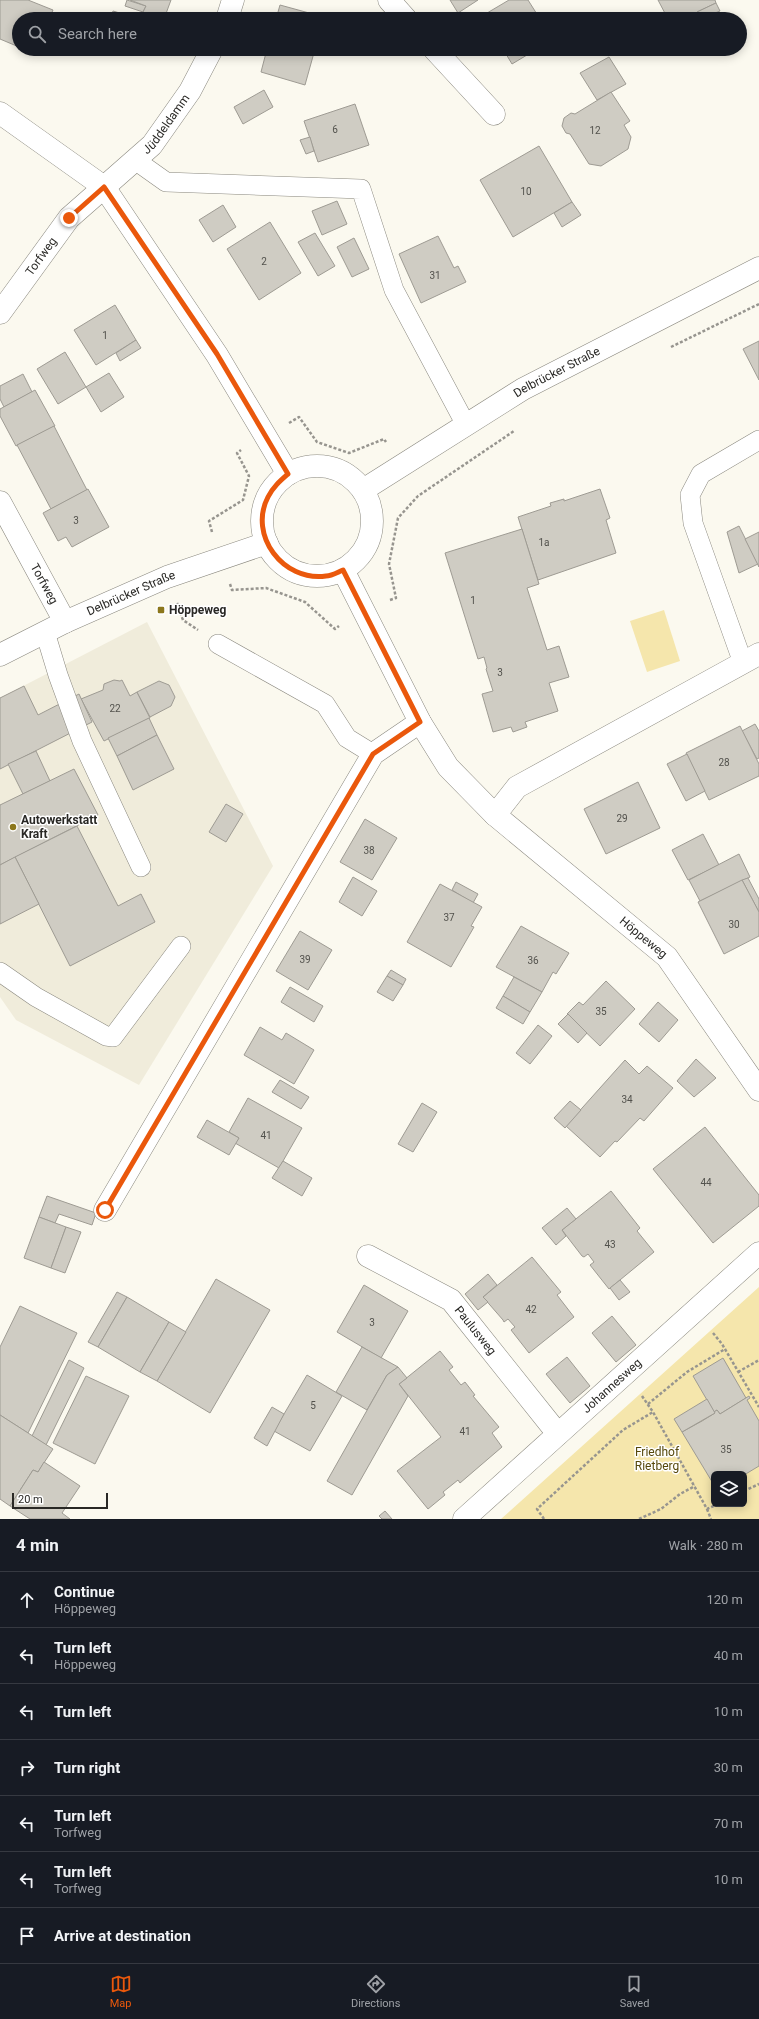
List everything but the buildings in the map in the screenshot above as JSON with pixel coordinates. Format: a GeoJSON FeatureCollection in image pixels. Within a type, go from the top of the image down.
{"type":"FeatureCollection","features":[{"type":"Feature","properties":{"kind":"street"},"geometry":{"type":"LineString","coordinates":[[229,12],[233,0]]}},
{"type":"Feature","properties":{"kind":"street"},"geometry":{"type":"LineString","coordinates":[[389,0],[400,12]]}},
{"type":"Feature","properties":{"kind":"street","name":"Jüddeldamm"},"geometry":{"type":"LineString","coordinates":[[104,187],[152,145],[190,91],[208,56]]}},
{"type":"Feature","properties":{"kind":"street"},"geometry":{"type":"LineString","coordinates":[[440,56],[494,114]]}},
{"type":"Feature","properties":{"kind":"street"},"geometry":{"type":"LineString","coordinates":[[0,113],[104,187],[217,354],[288,474]]}},
{"type":"Feature","properties":{"kind":"street","name":"Torfweg"},"geometry":{"type":"LineString","coordinates":[[0,313],[69,218],[104,187]]}},
{"type":"Feature","properties":{"kind":"street","name":"Delbrücker Straße"},"geometry":{"type":"LineString","coordinates":[[363,490],[524,389],[759,268]]}},
{"type":"Feature","properties":{"kind":"street"},"geometry":{"type":"LineString","coordinates":[[321,466],[337,469],[347,475],[363,490],[371,507],[373,525],[368,544],[358,559],[343,570],[326,576],[308,576],[296,572],[291,570],[276,558],[266,543],[262,528],[263,512],[272,491],[288,474],[304,467],[321,466]]}},
{"type":"Feature","properties":{"kind":"street","name":"Torfweg"},"geometry":{"type":"LineString","coordinates":[[0,502],[65,622]]}},
{"type":"Feature","properties":{"kind":"street","name":"Delbrücker Straße"},"geometry":{"type":"LineString","coordinates":[[0,655],[65,622],[167,577],[266,543]]}},
{"type":"Feature","properties":{"kind":"street","name":"Höppeweg"},"geometry":{"type":"LineString","coordinates":[[343,570],[420,722],[448,767],[495,815],[667,958],[759,1090]]}},
{"type":"Feature","properties":{"kind":"street"},"geometry":{"type":"LineString","coordinates":[[495,815],[518,787],[751,659]]}},
{"type":"Feature","properties":{"kind":"street"},"geometry":{"type":"LineString","coordinates":[[105,1210],[373,754],[420,722]]}},
{"type":"Feature","properties":{"kind":"street","name":"Johannesweg"},"geometry":{"type":"LineString","coordinates":[[464,1519],[759,1253]]}},
{"type":"Feature","properties":{"kind":"street","name":"Paulusweg"},"geometry":{"type":"LineString","coordinates":[[368,1256],[451,1300],[558,1434]]}},
{"type":"Feature","properties":{"kind":"lane"},"geometry":{"type":"LineString","coordinates":[[135,160],[166,182],[362,189],[394,290],[466,425]]}},
{"type":"Feature","properties":{"kind":"lane"},"geometry":{"type":"LineString","coordinates":[[751,659],[693,523],[690,495],[701,474],[759,440]]}},
{"type":"Feature","properties":{"kind":"lane"},"geometry":{"type":"LineString","coordinates":[[45,632],[58,675],[82,741],[141,867]]}},
{"type":"Feature","properties":{"kind":"lane"},"geometry":{"type":"LineString","coordinates":[[218,644],[325,704],[347,738],[373,754]]}},
{"type":"Feature","properties":{"kind":"lane"},"geometry":{"type":"LineString","coordinates":[[0,972],[36,997],[106,1036],[113,1037],[181,946]]}},
{"type":"Feature","properties":{"kind":"path"},"geometry":{"type":"LineString","coordinates":[[668,348],[759,304]]}},
{"type":"Feature","properties":{"kind":"path"},"geometry":{"type":"LineString","coordinates":[[398,518],[418,496],[518,428]]}},
{"type":"Feature","properties":{"kind":"path"},"geometry":{"type":"LineString","coordinates":[[167,577],[183,620],[218,644]]}},
{"type":"Feature","properties":{"kind":"path"},"geometry":{"type":"LineString","coordinates":[[694,1312],[725,1349],[759,1407]]}},
{"type":"Feature","properties":{"kind":"path"},"geometry":{"type":"LineString","coordinates":[[648,1404],[686,1372],[725,1349]]}},
{"type":"Feature","properties":{"kind":"path"},"geometry":{"type":"LineString","coordinates":[[738,1372],[759,1360]]}},
{"type":"Feature","properties":{"kind":"path"},"geometry":{"type":"LineString","coordinates":[[624,1375],[653,1412],[695,1486],[711,1519]]}},
{"type":"Feature","properties":{"kind":"path"},"geometry":{"type":"LineString","coordinates":[[544,1519],[537,1509],[623,1430],[653,1412]]}},
{"type":"Feature","properties":{"kind":"path"},"geometry":{"type":"LineString","coordinates":[[747,1490],[759,1484]]}},
{"type":"Feature","properties":{"kind":"path"},"geometry":{"type":"LineString","coordinates":[[639,1519],[661,1509],[680,1494],[695,1486]]}},
{"type":"Feature","properties":{"kind":"path"},"geometry":{"type":"LineString","coordinates":[[707,1509],[711,1507]]}},
{"type":"Feature","properties":{"kind":"shaded area"},"geometry":{"type":"Polygon","coordinates":[[[147,622],[273,866],[139,1085],[16,1020],[0,997],[0,698],[147,622]]]}},
{"type":"Feature","properties":{"kind":"green space"},"geometry":{"type":"Polygon","coordinates":[[[664,610],[680,661],[647,672],[630,621],[664,610]]]}},
{"type":"Feature","properties":{"kind":"green space","name":"Friedhof Rietberg"},"geometry":{"type":"Polygon","coordinates":[[[759,1287],[759,1519],[501,1519],[759,1287]]]}},
{"type":"Feature","properties":{"kind":"place","name":"Höppeweg"},"geometry":{"type":"Point","coordinates":[161,610]}},
{"type":"Feature","properties":{"kind":"place","name":"Autowerkstatt Kraft"},"geometry":{"type":"Point","coordinates":[13,827]}},
{"type":"Feature","properties":{"kind":"route"},"geometry":{"type":"LineString","coordinates":[[69,218],[104,187],[217,354],[288,474],[276,484],[268,497],[263,512],[262,528],[266,543],[276,558],[291,570],[308,576],[326,576],[343,570],[420,722],[373,754],[105,1210]]}}]}
